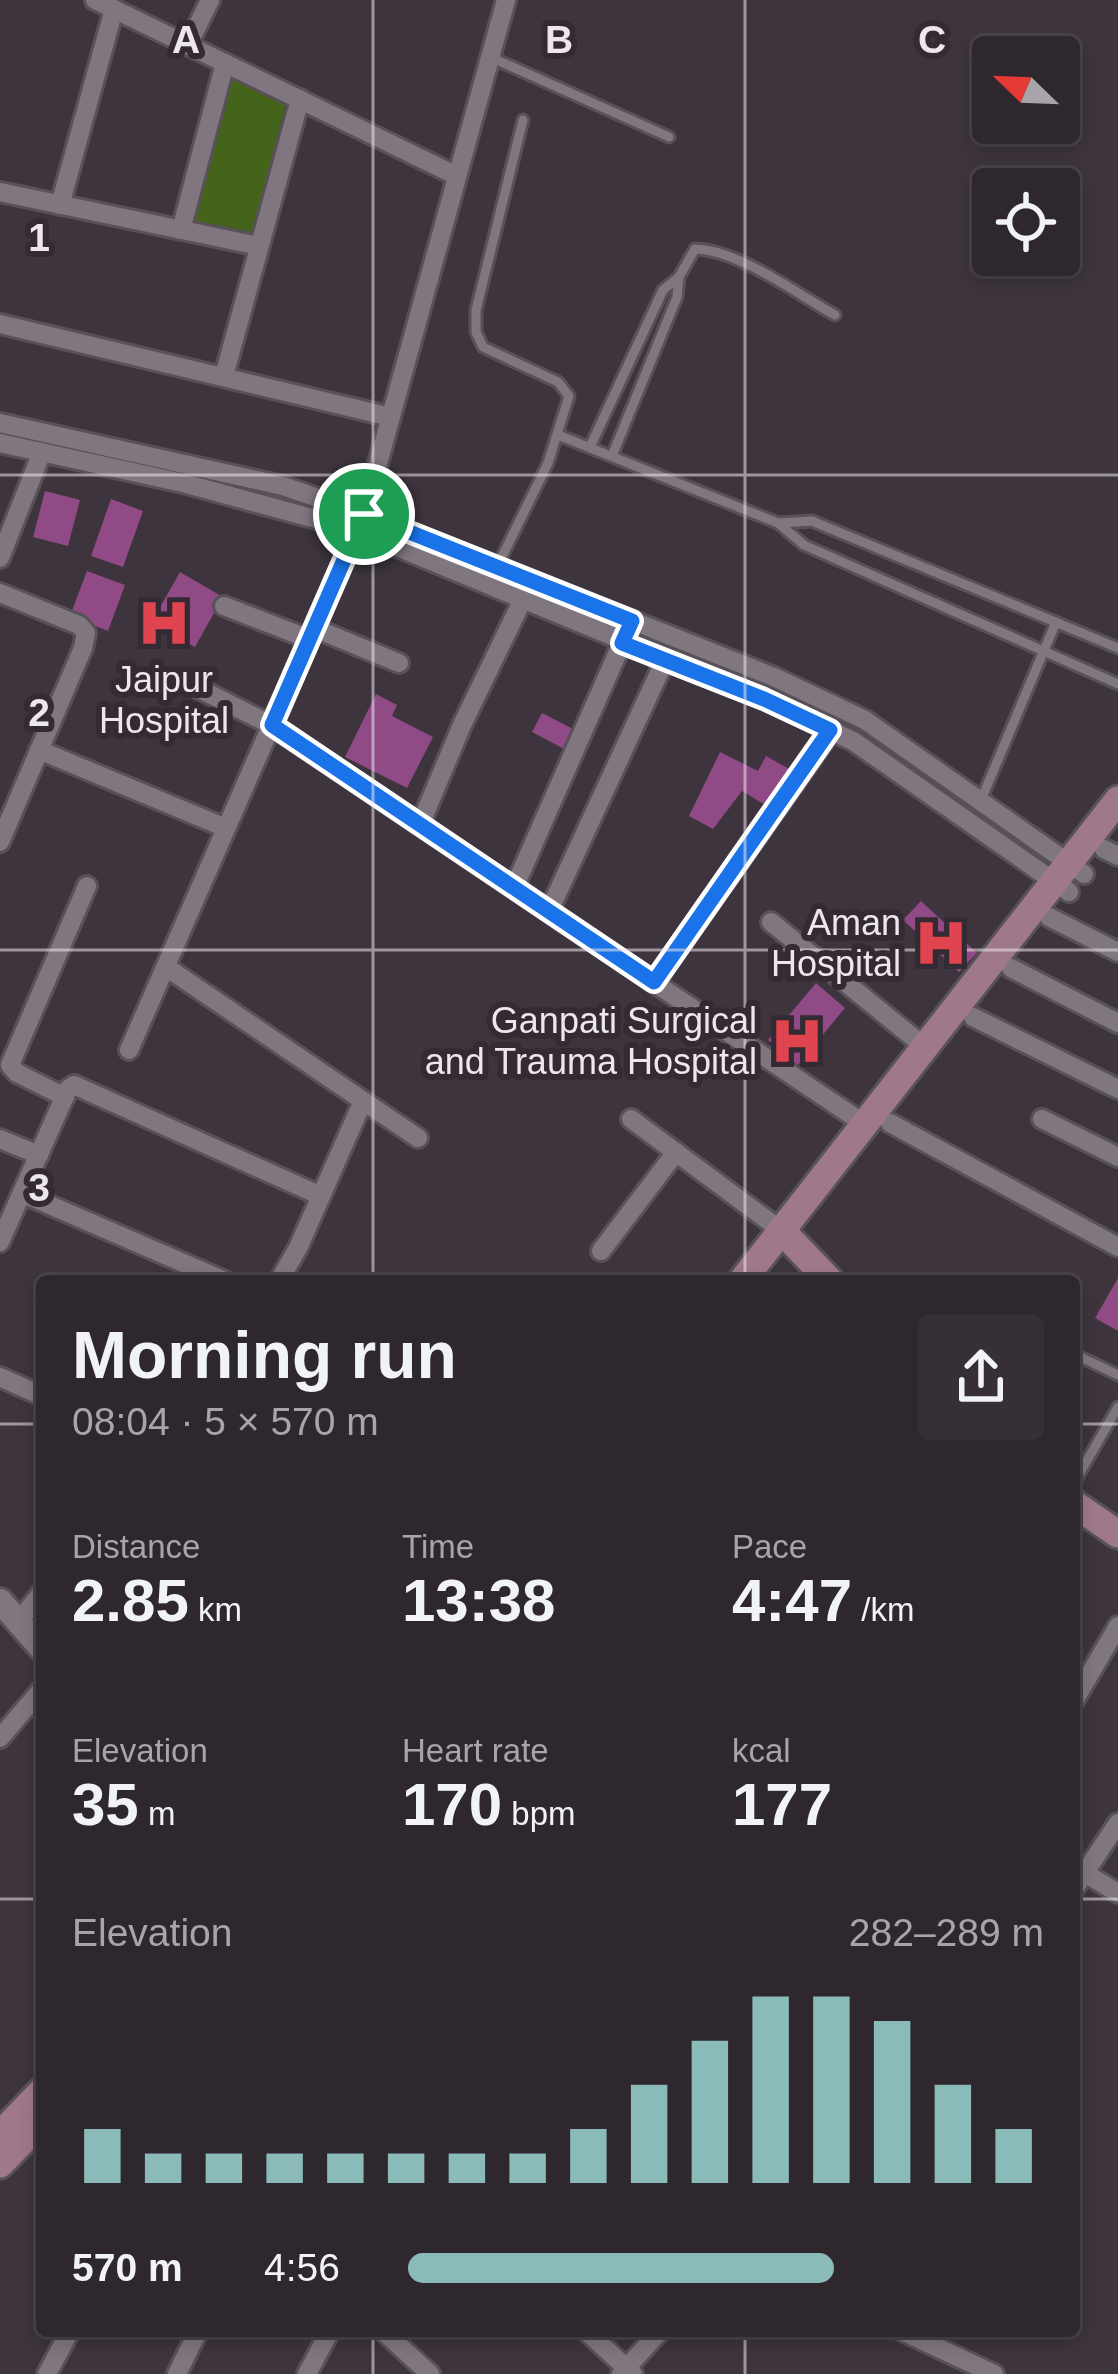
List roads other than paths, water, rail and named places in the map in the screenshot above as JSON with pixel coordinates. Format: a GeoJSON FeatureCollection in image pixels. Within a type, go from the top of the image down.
{"type":"FeatureCollection","features":[{"type":"Feature","properties":{"kind":"main road"},"geometry":{"type":"LineString","coordinates":[[748,1275],[788,1238],[878,1124],[973,1017],[1049,917],[1118,800]]}},
{"type":"Feature","properties":{"kind":"main road"},"geometry":{"type":"LineString","coordinates":[[878,1124],[926,1048],[1069,878],[1113,845]]}},
{"type":"Feature","properties":{"kind":"main road"},"geometry":{"type":"LineString","coordinates":[[768,1275],[788,1238]]}},
{"type":"Feature","properties":{"kind":"main road"},"geometry":{"type":"LineString","coordinates":[[788,1238],[824,1275]]}},
{"type":"Feature","properties":{"kind":"main road"},"geometry":{"type":"LineString","coordinates":[[1080,1508],[1118,1534]]}},
{"type":"Feature","properties":{"kind":"main road"},"geometry":{"type":"LineString","coordinates":[[0,2135],[36,2097]]}},
{"type":"Feature","properties":{"kind":"main road"},"geometry":{"type":"LineString","coordinates":[[0,2164],[36,2127]]}},
{"type":"Feature","properties":{"kind":"street"},"geometry":{"type":"LineString","coordinates":[[188,45],[210,0]]}},
{"type":"Feature","properties":{"kind":"street"},"geometry":{"type":"LineString","coordinates":[[129,1050],[360,522],[506,0]]}},
{"type":"Feature","properties":{"kind":"street"},"geometry":{"type":"LineString","coordinates":[[60,205],[105,4],[457,176]]}},
{"type":"Feature","properties":{"kind":"street"},"geometry":{"type":"LineString","coordinates":[[181,230],[225,63]]}},
{"type":"Feature","properties":{"kind":"street"},"geometry":{"type":"LineString","coordinates":[[224,376],[300,99]]}},
{"type":"Feature","properties":{"kind":"street"},"geometry":{"type":"LineString","coordinates":[[0,192],[260,246]]}},
{"type":"Feature","properties":{"kind":"street"},"geometry":{"type":"LineString","coordinates":[[0,324],[391,417]]}},
{"type":"Feature","properties":{"kind":"street"},"geometry":{"type":"LineString","coordinates":[[0,423],[283,486],[494,577],[632,621],[774,677],[865,720],[981,800],[1069,878]]}},
{"type":"Feature","properties":{"kind":"street"},"geometry":{"type":"LineString","coordinates":[[0,443],[360,522]]}},
{"type":"Feature","properties":{"kind":"street"},"geometry":{"type":"LineString","coordinates":[[0,558],[42,452]]}},
{"type":"Feature","properties":{"kind":"street"},"geometry":{"type":"LineString","coordinates":[[494,577],[523,599],[853,741],[1069,878]]}},
{"type":"Feature","properties":{"kind":"street"},"geometry":{"type":"LineString","coordinates":[[0,593],[79,625],[86,633],[0,842]]}},
{"type":"Feature","properties":{"kind":"street"},"geometry":{"type":"LineString","coordinates":[[420,825],[523,599]]}},
{"type":"Feature","properties":{"kind":"street"},"geometry":{"type":"LineString","coordinates":[[224,606],[399,663]]}},
{"type":"Feature","properties":{"kind":"street"},"geometry":{"type":"LineString","coordinates":[[514,888],[632,621]]}},
{"type":"Feature","properties":{"kind":"street"},"geometry":{"type":"LineString","coordinates":[[549,911],[665,660]]}},
{"type":"Feature","properties":{"kind":"street"},"geometry":{"type":"LineString","coordinates":[[182,680],[272,725],[654,982],[878,1124],[1118,1247]]}},
{"type":"Feature","properties":{"kind":"street"},"geometry":{"type":"LineString","coordinates":[[654,982],[830,730]]}},
{"type":"Feature","properties":{"kind":"street"},"geometry":{"type":"LineString","coordinates":[[39,750],[226,828]]}},
{"type":"Feature","properties":{"kind":"street"},"geometry":{"type":"LineString","coordinates":[[64,1097],[10,1065],[88,886]]}},
{"type":"Feature","properties":{"kind":"street"},"geometry":{"type":"LineString","coordinates":[[1049,917],[1118,952]]}},
{"type":"Feature","properties":{"kind":"street"},"geometry":{"type":"LineString","coordinates":[[771,922],[926,1048]]}},
{"type":"Feature","properties":{"kind":"street"},"geometry":{"type":"LineString","coordinates":[[166,967],[418,1138]]}},
{"type":"Feature","properties":{"kind":"street"},"geometry":{"type":"LineString","coordinates":[[1011,968],[1118,1023]]}},
{"type":"Feature","properties":{"kind":"street"},"geometry":{"type":"LineString","coordinates":[[973,1017],[1118,1089]]}},
{"type":"Feature","properties":{"kind":"street"},"geometry":{"type":"LineString","coordinates":[[0,1242],[68,1089],[80,1087],[321,1196]]}},
{"type":"Feature","properties":{"kind":"street"},"geometry":{"type":"LineString","coordinates":[[282,1275],[362,1101]]}},
{"type":"Feature","properties":{"kind":"street"},"geometry":{"type":"LineString","coordinates":[[631,1119],[788,1238]]}},
{"type":"Feature","properties":{"kind":"street"},"geometry":{"type":"LineString","coordinates":[[1042,1119],[1118,1157]]}},
{"type":"Feature","properties":{"kind":"street"},"geometry":{"type":"LineString","coordinates":[[0,1139],[39,1155]]}},
{"type":"Feature","properties":{"kind":"street"},"geometry":{"type":"LineString","coordinates":[[602,1251],[676,1152]]}},
{"type":"Feature","properties":{"kind":"street"},"geometry":{"type":"LineString","coordinates":[[22,1192],[204,1275]]}},
{"type":"Feature","properties":{"kind":"street"},"geometry":{"type":"LineString","coordinates":[[0,1379],[36,1394]]}},
{"type":"Feature","properties":{"kind":"street"},"geometry":{"type":"LineString","coordinates":[[18,1622],[36,1600]]}},
{"type":"Feature","properties":{"kind":"street"},"geometry":{"type":"LineString","coordinates":[[0,1601],[36,1642]]}},
{"type":"Feature","properties":{"kind":"street"},"geometry":{"type":"LineString","coordinates":[[1080,1691],[1118,1626]]}},
{"type":"Feature","properties":{"kind":"street"},"geometry":{"type":"LineString","coordinates":[[0,1738],[36,1696]]}},
{"type":"Feature","properties":{"kind":"street"},"geometry":{"type":"LineString","coordinates":[[1080,1873],[1118,1823]]}},
{"type":"Feature","properties":{"kind":"street"},"geometry":{"type":"LineString","coordinates":[[1080,1877],[1118,1893]]}},
{"type":"Feature","properties":{"kind":"street"},"geometry":{"type":"LineString","coordinates":[[51,2373],[67,2337]]}},
{"type":"Feature","properties":{"kind":"street"},"geometry":{"type":"LineString","coordinates":[[176,2374],[195,2337]]}},
{"type":"Feature","properties":{"kind":"street"},"geometry":{"type":"LineString","coordinates":[[308,2374],[327,2337]]}},
{"type":"Feature","properties":{"kind":"street"},"geometry":{"type":"LineString","coordinates":[[389,2337],[430,2374]]}},
{"type":"Feature","properties":{"kind":"street"},"geometry":{"type":"LineString","coordinates":[[592,2337],[627,2372],[655,2337]]}},
{"type":"Feature","properties":{"kind":"street"},"geometry":{"type":"LineString","coordinates":[[915,2337],[994,2374]]}},
{"type":"Feature","properties":{"kind":"lane"},"geometry":{"type":"LineString","coordinates":[[490,57],[670,137]]}},
{"type":"Feature","properties":{"kind":"lane"},"geometry":{"type":"LineString","coordinates":[[494,577],[568,406],[566,389],[483,347],[476,332],[476,310],[524,120]]}},
{"type":"Feature","properties":{"kind":"lane"},"geometry":{"type":"LineString","coordinates":[[590,447],[663,290],[679,277],[695,249],[734,258],[835,316]]}},
{"type":"Feature","properties":{"kind":"lane"},"geometry":{"type":"LineString","coordinates":[[612,456],[677,297],[679,277]]}},
{"type":"Feature","properties":{"kind":"lane"},"geometry":{"type":"LineString","coordinates":[[558,435],[778,523],[804,544],[1118,684]]}},
{"type":"Feature","properties":{"kind":"lane"},"geometry":{"type":"LineString","coordinates":[[778,523],[812,521],[1118,648]]}},
{"type":"Feature","properties":{"kind":"lane"},"geometry":{"type":"LineString","coordinates":[[981,800],[1056,622]]}},
{"type":"Feature","properties":{"kind":"lane"},"geometry":{"type":"LineString","coordinates":[[1080,1357],[1118,1375]]}},
{"type":"Feature","properties":{"kind":"lane"},"geometry":{"type":"LineString","coordinates":[[1080,1473],[1118,1407]]}},
{"type":"Feature","properties":{"kind":"place","name":"Jaipur Hospital"},"geometry":{"type":"Point","coordinates":[164,623]}},
{"type":"Feature","properties":{"kind":"place","name":"Aman Hospital"},"geometry":{"type":"Point","coordinates":[941,943]}},
{"type":"Feature","properties":{"kind":"place","name":"Ganpati Surgical and Trauma Hospital"},"geometry":{"type":"Point","coordinates":[797,1041]}}]}
